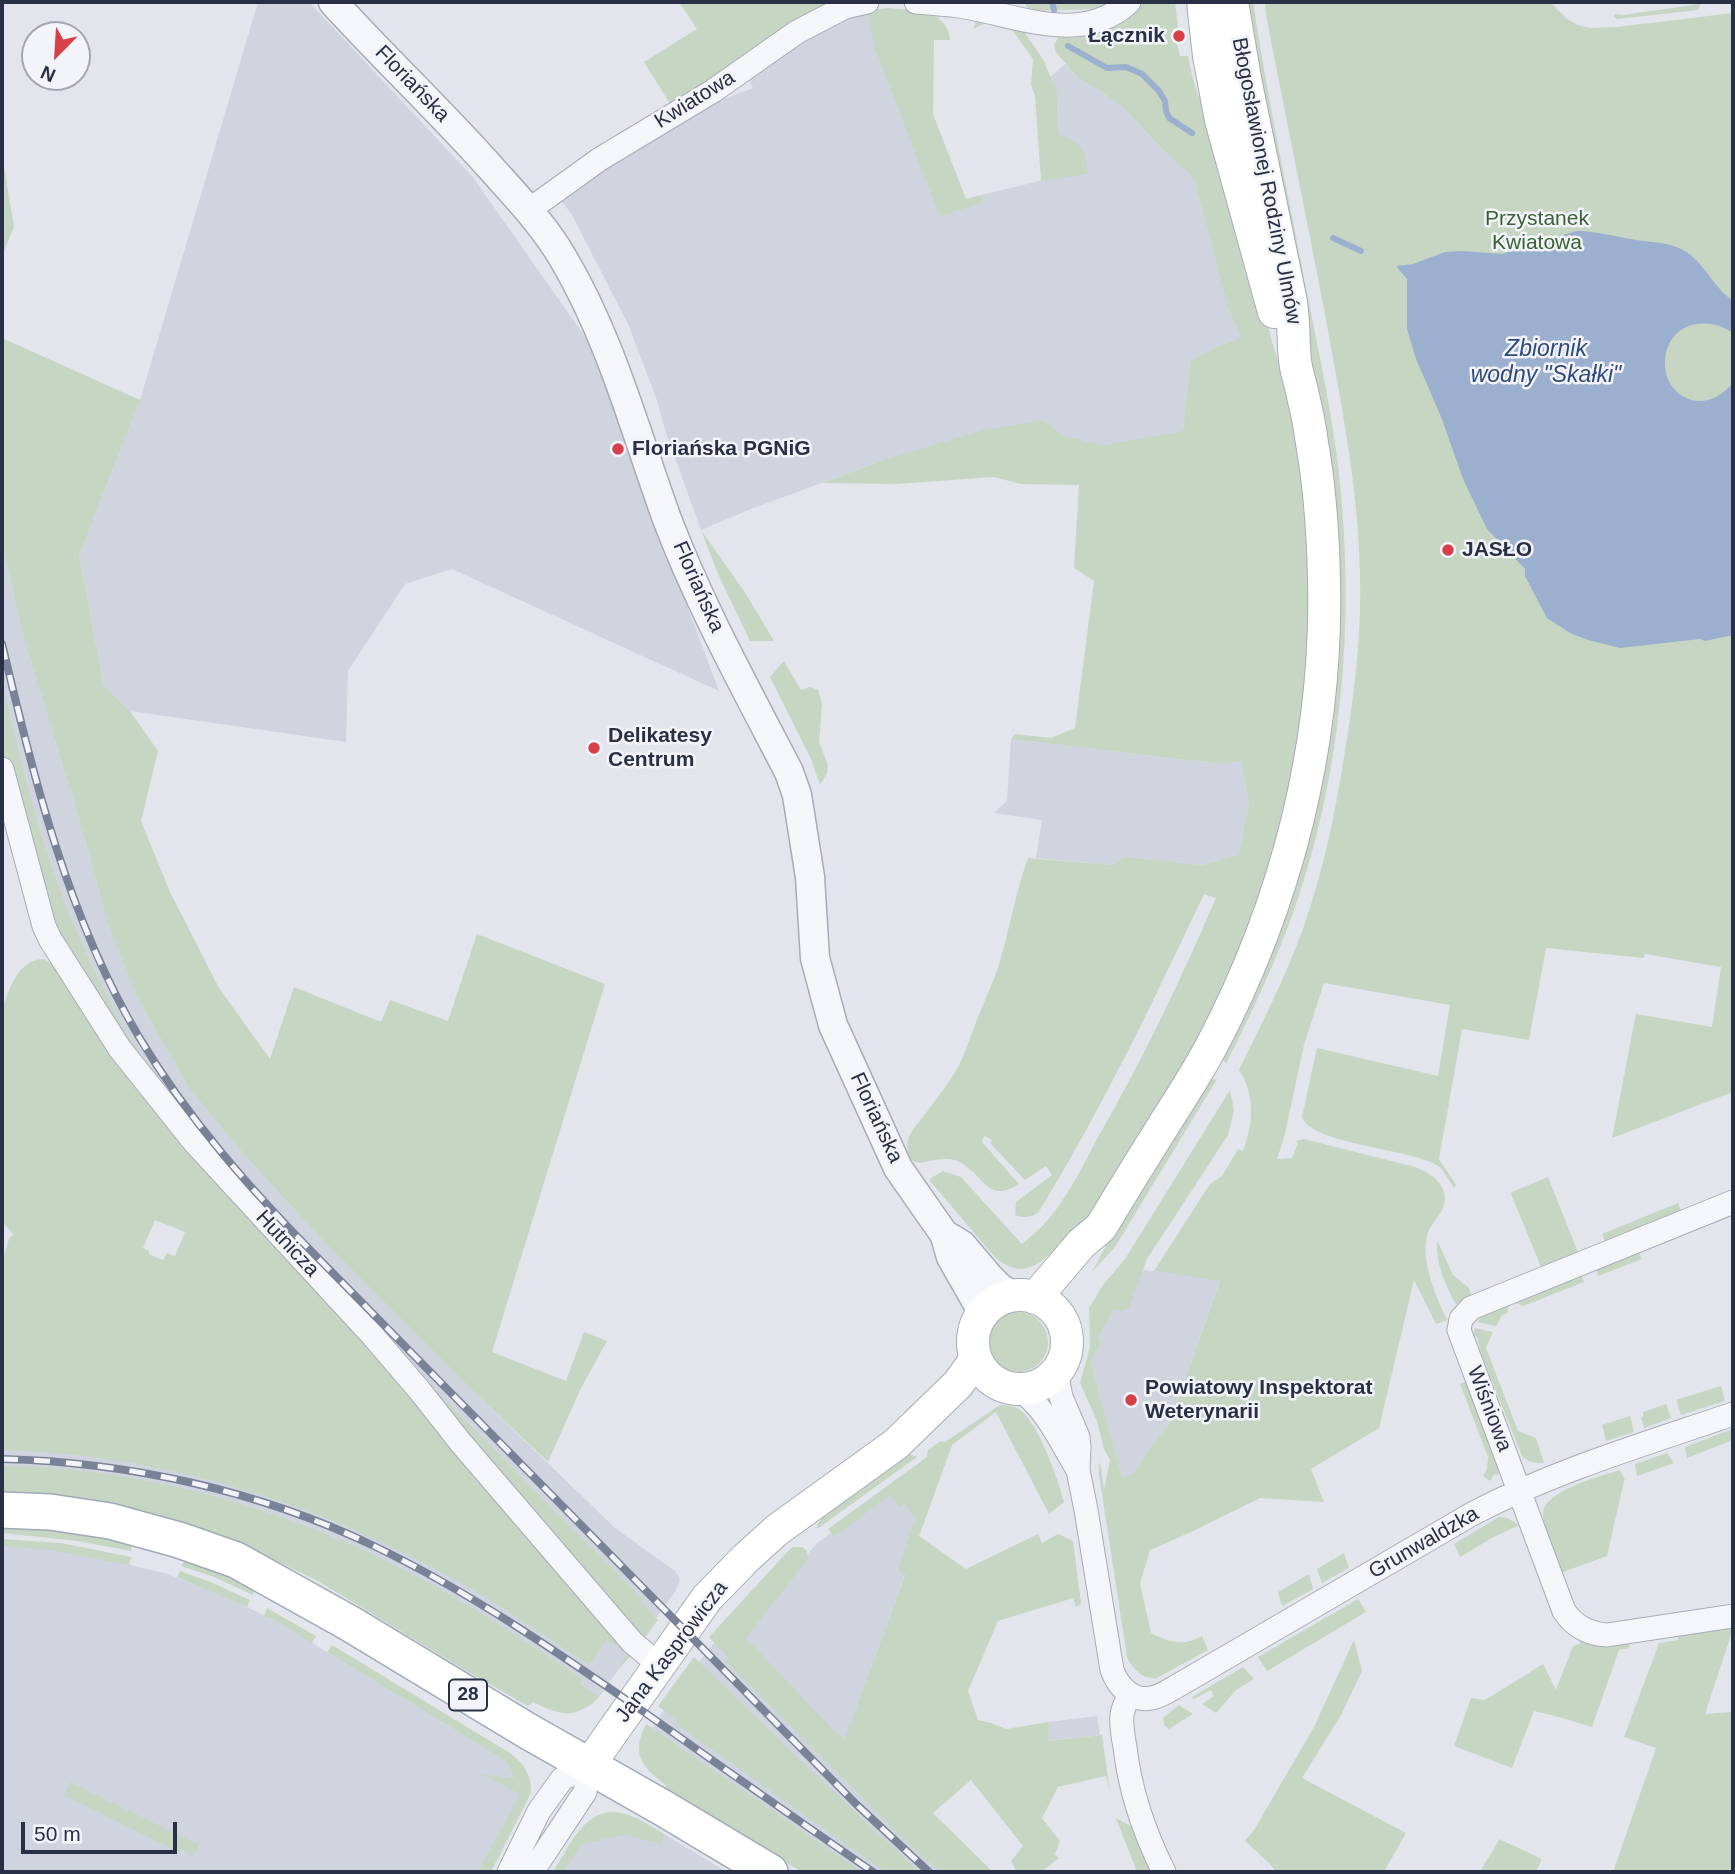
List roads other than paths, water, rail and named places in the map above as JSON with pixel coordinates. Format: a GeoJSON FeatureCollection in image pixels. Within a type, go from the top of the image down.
{"type":"FeatureCollection","features":[{"type":"Feature","properties":{"kind":"main road","name":"Błogosławionej Rodziny Ulmów"},"geometry":{"type":"LineString","coordinates":[[1203,2],[1221,120],[1272,305],[1281,334],[1295,361]]}},
{"type":"Feature","properties":{"kind":"main road","name":"Błogosławionej Rodziny Ulmów"},"geometry":{"type":"LineString","coordinates":[[1023,1297],[1101,1227],[1195,1075],[1227,1015],[1254,954],[1292,842],[1308,775],[1322,665],[1324,579],[1321,517],[1312,444],[1295,361],[1291,302],[1232,2]]}},
{"type":"Feature","properties":{"kind":"main road","name":"Błogosławionej Rodziny Ulmów"},"geometry":{"type":"LineString","coordinates":[[1060,1319],[1064,1301],[1093,1255],[1101,1227]]}},
{"type":"Feature","properties":{"kind":"main road"},"geometry":{"type":"LineString","coordinates":[[1023,1297],[1045,1303],[1060,1319],[1065,1329],[1066,1351],[1062,1361],[1056,1371],[1040,1384],[1030,1388],[1011,1387],[992,1379],[982,1370],[973,1347],[976,1324],[991,1305],[1001,1299],[1023,1297]]}},
{"type":"Feature","properties":{"kind":"main road","name":"Jana Kasprowicza"},"geometry":{"type":"LineString","coordinates":[[589,1765],[706,1598],[777,1530],[897,1444],[956,1387],[976,1359]]}},
{"type":"Feature","properties":{"kind":"main road","name":"Jana Kasprowicza"},"geometry":{"type":"LineString","coordinates":[[897,1444],[938,1424],[979,1395],[1011,1387]]}},
{"type":"Feature","properties":{"kind":"main road","name":"28"},"geometry":{"type":"LineString","coordinates":[[2,1510],[50,1512],[110,1521],[179,1540],[236,1560],[329,1611],[770,1872]]}},
{"type":"Feature","properties":{"kind":"street","name":"Floriańska"},"geometry":{"type":"LineString","coordinates":[[333,2],[444,116],[529,210],[562,255],[583,292],[622,386],[682,553],[737,673],[789,772],[799,804],[810,877],[815,958],[833,1025],[898,1168],[944,1234],[951,1257],[983,1313]]}},
{"type":"Feature","properties":{"kind":"street","name":"Kwiatowa"},"geometry":{"type":"LineString","coordinates":[[529,210],[600,159],[713,91],[797,32],[845,7],[867,2]]}},
{"type":"Feature","properties":{"kind":"street"},"geometry":{"type":"LineString","coordinates":[[916,2],[959,6],[1037,24],[1079,25],[1108,17],[1129,2]]}},
{"type":"Feature","properties":{"kind":"street","name":"Hutnicza"},"geometry":{"type":"LineString","coordinates":[[2,769],[44,926],[120,1049],[195,1143],[373,1336],[632,1642],[659,1665]]}},
{"type":"Feature","properties":{"kind":"street","name":"Wiśniowa"},"geometry":{"type":"LineString","coordinates":[[1733,1202],[1485,1301],[1465,1313],[1459,1330],[1568,1618],[1581,1628],[1598,1634],[1615,1634],[1733,1616]]}},
{"type":"Feature","properties":{"kind":"street","name":"Floriańska"},"geometry":{"type":"LineString","coordinates":[[944,1234],[962,1245],[999,1287],[1023,1297]]}},
{"type":"Feature","properties":{"kind":"street"},"geometry":{"type":"LineString","coordinates":[[1056,1371],[1061,1397],[1078,1437],[1078,1469],[1112,1670],[1120,1685],[1130,1694],[1122,1717],[1133,1797],[1147,1837],[1164,1872]]}},
{"type":"Feature","properties":{"kind":"street"},"geometry":{"type":"LineString","coordinates":[[1011,1387],[1030,1396],[1043,1411],[1078,1469]]}},
{"type":"Feature","properties":{"kind":"street","name":"Grunwaldzka"},"geometry":{"type":"LineString","coordinates":[[1130,1694],[1149,1699],[1171,1689],[1474,1513],[1520,1490],[1733,1414]]}},
{"type":"Feature","properties":{"kind":"street","name":"Jana Kasprowicza"},"geometry":{"type":"LineString","coordinates":[[509,1872],[539,1811],[562,1779],[589,1765]]}},
{"type":"Feature","properties":{"kind":"street","name":"Jana Kasprowicza"},"geometry":{"type":"LineString","coordinates":[[532,1872],[584,1791],[589,1765]]}},
{"type":"Feature","properties":{"kind":"water","name":"Zbiornik wodny \"Skałki\""},"geometry":{"type":"Polygon","coordinates":[[[1576,231],[1680,248],[1693,257],[1733,301],[1733,333],[1711,324],[1689,326],[1673,338],[1667,348],[1665,361],[1668,380],[1673,388],[1688,399],[1697,401],[1718,396],[1733,384],[1733,635],[1705,641],[1700,639],[1620,648],[1570,633],[1547,618],[1525,576],[1525,569],[1487,529],[1463,479],[1442,419],[1416,359],[1407,329],[1407,279],[1397,266],[1413,264],[1445,252],[1502,254],[1576,231]]]}},
{"type":"Feature","properties":{"kind":"waterway"},"geometry":{"type":"LineString","coordinates":[[1052,2],[1054,10]]}},
{"type":"Feature","properties":{"kind":"waterway"},"geometry":{"type":"LineString","coordinates":[[1068,46],[1107,68],[1126,67],[1142,74],[1159,91],[1165,101],[1169,118],[1192,133]]}},
{"type":"Feature","properties":{"kind":"waterway"},"geometry":{"type":"LineString","coordinates":[[1333,238],[1361,251]]}},
{"type":"Feature","properties":{"kind":"railway"},"geometry":{"type":"LineString","coordinates":[[2,644],[40,795],[72,895],[114,991],[139,1037],[178,1097],[245,1180],[318,1258],[856,1804],[929,1872]]}},
{"type":"Feature","properties":{"kind":"railway"},"geometry":{"type":"LineString","coordinates":[[2,1459],[98,1466],[193,1483],[286,1510],[374,1546],[479,1603],[546,1645],[873,1872]]}},
{"type":"Feature","properties":{"kind":"place","name":"Łącznik"},"geometry":{"type":"Point","coordinates":[1179,36]}},
{"type":"Feature","properties":{"kind":"place","name":"Floriańska PGNiG"},"geometry":{"type":"Point","coordinates":[618,449]}},
{"type":"Feature","properties":{"kind":"place","name":"JASŁO"},"geometry":{"type":"Point","coordinates":[1448,550]}},
{"type":"Feature","properties":{"kind":"place","name":"Delikatesy Centrum"},"geometry":{"type":"Point","coordinates":[594,748]}},
{"type":"Feature","properties":{"kind":"place","name":"Powiatowy Inspektorat Weterynarii"},"geometry":{"type":"Point","coordinates":[1131,1400]}},
{"type":"Feature","properties":{"kind":"park label","name":"Przystanek Kwiatowa"},"geometry":{"type":"Point","coordinates":[1537,231]}}]}
